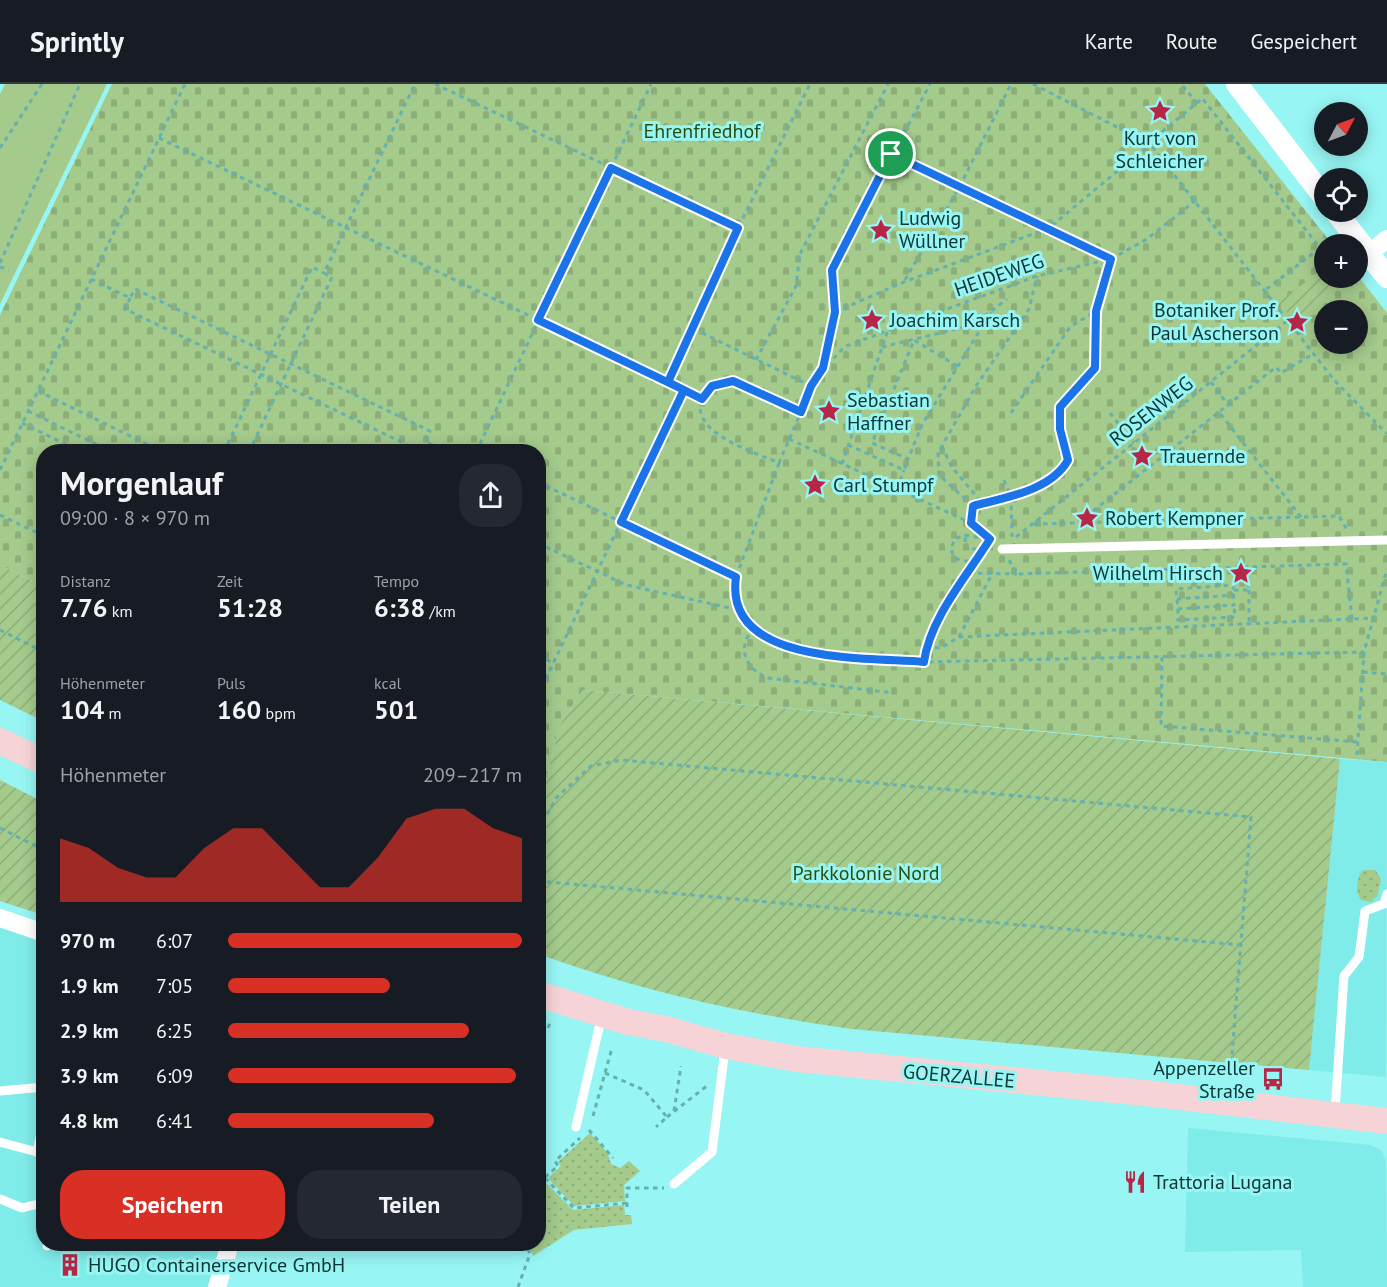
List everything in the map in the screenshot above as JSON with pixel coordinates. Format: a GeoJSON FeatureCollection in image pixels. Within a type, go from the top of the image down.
{"type":"FeatureCollection","features":[{"type":"Feature","properties":{"kind":"main road"},"geometry":{"type":"LineString","coordinates":[[0,741],[36,758]]}},
{"type":"Feature","properties":{"kind":"main road","name":"GOERZALLEE"},"geometry":{"type":"LineString","coordinates":[[546,997],[602,1015],[666,1029],[726,1046],[797,1059],[1387,1121]]}},
{"type":"Feature","properties":{"kind":"street"},"geometry":{"type":"LineString","coordinates":[[1238,84],[1314,184]]}},
{"type":"Feature","properties":{"kind":"street"},"geometry":{"type":"LineString","coordinates":[[1344,222],[1353,234]]}},
{"type":"Feature","properties":{"kind":"street"},"geometry":{"type":"LineString","coordinates":[[1387,239],[1368,254],[1387,277]]}},
{"type":"Feature","properties":{"kind":"street"},"geometry":{"type":"LineString","coordinates":[[0,918],[36,930]]}},
{"type":"Feature","properties":{"kind":"street"},"geometry":{"type":"LineString","coordinates":[[217,1287],[228,1251]]}},
{"type":"Feature","properties":{"kind":"lane"},"geometry":{"type":"LineString","coordinates":[[1002,549],[1387,540]]}},
{"type":"Feature","properties":{"kind":"lane"},"geometry":{"type":"LineString","coordinates":[[1335,1114],[1344,976],[1359,957],[1365,911],[1384,904],[1387,894]]}},
{"type":"Feature","properties":{"kind":"lane"},"geometry":{"type":"LineString","coordinates":[[576,1127],[602,1015]]}},
{"type":"Feature","properties":{"kind":"lane"},"geometry":{"type":"LineString","coordinates":[[674,1184],[712,1152],[726,1046]]}},
{"type":"Feature","properties":{"kind":"lane"},"geometry":{"type":"LineString","coordinates":[[0,1091],[36,1088]]}},
{"type":"Feature","properties":{"kind":"lane"},"geometry":{"type":"LineString","coordinates":[[0,1142],[36,1154]]}},
{"type":"Feature","properties":{"kind":"lane"},"geometry":{"type":"LineString","coordinates":[[0,1199],[22,1208],[36,1204]]}},
{"type":"Feature","properties":{"kind":"path"},"geometry":{"type":"LineString","coordinates":[[0,148],[42,84]]}},
{"type":"Feature","properties":{"kind":"path"},"geometry":{"type":"LineString","coordinates":[[9,270],[0,265],[80,84]]}},
{"type":"Feature","properties":{"kind":"path"},"geometry":{"type":"LineString","coordinates":[[0,470],[184,84]]}},
{"type":"Feature","properties":{"kind":"path"},"geometry":{"type":"LineString","coordinates":[[324,273],[415,84]]}},
{"type":"Feature","properties":{"kind":"path"},"geometry":{"type":"LineString","coordinates":[[435,84],[738,228]]}},
{"type":"Feature","properties":{"kind":"path"},"geometry":{"type":"LineString","coordinates":[[480,444],[651,84]]}},
{"type":"Feature","properties":{"kind":"path"},"geometry":{"type":"LineString","coordinates":[[668,382],[738,228],[810,84]]}},
{"type":"Feature","properties":{"kind":"path"},"geometry":{"type":"LineString","coordinates":[[756,360],[796,286],[800,255],[888,84]]}},
{"type":"Feature","properties":{"kind":"path"},"geometry":{"type":"LineString","coordinates":[[823,368],[835,312],[832,270],[891,154],[930,84]]}},
{"type":"Feature","properties":{"kind":"path"},"geometry":{"type":"LineString","coordinates":[[904,282],[960,186],[1011,84]]}},
{"type":"Feature","properties":{"kind":"path"},"geometry":{"type":"LineString","coordinates":[[1033,84],[1149,144],[1334,380],[1387,434]]}},
{"type":"Feature","properties":{"kind":"path"},"geometry":{"type":"LineString","coordinates":[[1181,84],[1197,103]]}},
{"type":"Feature","properties":{"kind":"path"},"geometry":{"type":"LineString","coordinates":[[835,312],[904,282],[1049,228],[1202,98],[1320,248],[1264,291]]}},
{"type":"Feature","properties":{"kind":"path"},"geometry":{"type":"LineString","coordinates":[[159,138],[702,399]]}},
{"type":"Feature","properties":{"kind":"path"},"geometry":{"type":"LineString","coordinates":[[891,154],[1111,259],[1096,311],[1095,368],[1060,407],[1060,429],[1068,460],[1051,477],[1011,497],[973,506]]}},
{"type":"Feature","properties":{"kind":"path","name":"HEIDEWEG"},"geometry":{"type":"LineString","coordinates":[[736,577],[811,386],[823,368],[846,346],[1037,276],[1111,259],[1147,238],[1195,201]]}},
{"type":"Feature","properties":{"kind":"path"},"geometry":{"type":"LineString","coordinates":[[228,444],[312,267],[332,277],[253,444]]}},
{"type":"Feature","properties":{"kind":"path"},"geometry":{"type":"LineString","coordinates":[[973,506],[939,475],[938,453],[976,386],[1029,309],[1037,276]]}},
{"type":"Feature","properties":{"kind":"path"},"geometry":{"type":"LineString","coordinates":[[91,279],[130,298]]}},
{"type":"Feature","properties":{"kind":"path"},"geometry":{"type":"LineString","coordinates":[[405,444],[125,309],[130,298],[135,289],[430,431],[424,444]]}},
{"type":"Feature","properties":{"kind":"path"},"geometry":{"type":"LineString","coordinates":[[882,348],[966,328],[1007,299]]}},
{"type":"Feature","properties":{"kind":"path"},"geometry":{"type":"LineString","coordinates":[[1011,413],[1070,327],[1096,311]]}},
{"type":"Feature","properties":{"kind":"path"},"geometry":{"type":"LineString","coordinates":[[897,489],[922,425],[991,312]]}},
{"type":"Feature","properties":{"kind":"path","name":"ROSENWEG"},"geometry":{"type":"LineString","coordinates":[[1077,523],[1032,524],[1287,321]]}},
{"type":"Feature","properties":{"kind":"path"},"geometry":{"type":"LineString","coordinates":[[693,329],[811,386]]}},
{"type":"Feature","properties":{"kind":"path"},"geometry":{"type":"LineString","coordinates":[[842,464],[888,330]]}},
{"type":"Feature","properties":{"kind":"path"},"geometry":{"type":"LineString","coordinates":[[914,340],[957,366]]}},
{"type":"Feature","properties":{"kind":"path"},"geometry":{"type":"LineString","coordinates":[[908,459],[872,443],[914,340]]}},
{"type":"Feature","properties":{"kind":"path"},"geometry":{"type":"LineString","coordinates":[[1077,523],[1276,367],[1281,374],[1313,354]]}},
{"type":"Feature","properties":{"kind":"path"},"geometry":{"type":"LineString","coordinates":[[779,463],[710,430],[702,418],[702,399],[712,386],[733,381],[801,412]]}},
{"type":"Feature","properties":{"kind":"path"},"geometry":{"type":"LineString","coordinates":[[1211,382],[1228,405]]}},
{"type":"Feature","properties":{"kind":"path"},"geometry":{"type":"LineString","coordinates":[[546,679],[684,390]]}},
{"type":"Feature","properties":{"kind":"path"},"geometry":{"type":"LineString","coordinates":[[38,391],[147,444]]}},
{"type":"Feature","properties":{"kind":"path"},"geometry":{"type":"LineString","coordinates":[[28,411],[96,444]]}},
{"type":"Feature","properties":{"kind":"path"},"geometry":{"type":"LineString","coordinates":[[1219,412],[1300,517]]}},
{"type":"Feature","properties":{"kind":"path"},"geometry":{"type":"LineString","coordinates":[[1110,413],[1134,443]]}},
{"type":"Feature","properties":{"kind":"path"},"geometry":{"type":"LineString","coordinates":[[22,423],[65,444]]}},
{"type":"Feature","properties":{"kind":"path"},"geometry":{"type":"LineString","coordinates":[[789,440],[971,523],[1002,549],[1017,574]]}},
{"type":"Feature","properties":{"kind":"path"},"geometry":{"type":"LineString","coordinates":[[425,441],[431,444]]}},
{"type":"Feature","properties":{"kind":"path"},"geometry":{"type":"LineString","coordinates":[[848,445],[904,470]]}},
{"type":"Feature","properties":{"kind":"path"},"geometry":{"type":"LineString","coordinates":[[942,446],[951,466],[982,504]]}},
{"type":"Feature","properties":{"kind":"path"},"geometry":{"type":"LineString","coordinates":[[1004,480],[1011,497],[1013,540]]}},
{"type":"Feature","properties":{"kind":"path"},"geometry":{"type":"LineString","coordinates":[[546,486],[736,577],[735,594],[739,610],[754,628],[774,643],[786,647],[822,654],[924,662],[1364,652]]}},
{"type":"Feature","properties":{"kind":"path"},"geometry":{"type":"LineString","coordinates":[[971,523],[973,506]]}},
{"type":"Feature","properties":{"kind":"path"},"geometry":{"type":"LineString","coordinates":[[0,515],[36,532]]}},
{"type":"Feature","properties":{"kind":"path"},"geometry":{"type":"LineString","coordinates":[[1077,523],[1339,516],[1354,541]]}},
{"type":"Feature","properties":{"kind":"path"},"geometry":{"type":"LineString","coordinates":[[976,561],[965,561],[954,557],[951,548],[955,539],[966,536],[990,539]]}},
{"type":"Feature","properties":{"kind":"path"},"geometry":{"type":"LineString","coordinates":[[965,542],[966,536]]}},
{"type":"Feature","properties":{"kind":"path"},"geometry":{"type":"LineString","coordinates":[[924,662],[926,647],[948,604],[990,539]]}},
{"type":"Feature","properties":{"kind":"path"},"geometry":{"type":"LineString","coordinates":[[546,547],[626,585],[739,610]]}},
{"type":"Feature","properties":{"kind":"path"},"geometry":{"type":"LineString","coordinates":[[965,555],[965,561]]}},
{"type":"Feature","properties":{"kind":"path"},"geometry":{"type":"LineString","coordinates":[[969,573],[1017,574],[1346,564],[1352,619]]}},
{"type":"Feature","properties":{"kind":"path"},"geometry":{"type":"LineString","coordinates":[[1247,567],[1250,623]]}},
{"type":"Feature","properties":{"kind":"path"},"geometry":{"type":"LineString","coordinates":[[1357,755],[1364,652],[1387,569]]}},
{"type":"Feature","properties":{"kind":"path"},"geometry":{"type":"LineString","coordinates":[[959,637],[992,574]]}},
{"type":"Feature","properties":{"kind":"path"},"geometry":{"type":"LineString","coordinates":[[1233,585],[1235,617],[1178,620],[1177,599],[1176,589],[1233,585]]}},
{"type":"Feature","properties":{"kind":"path"},"geometry":{"type":"LineString","coordinates":[[1177,599],[1249,590]]}},
{"type":"Feature","properties":{"kind":"path"},"geometry":{"type":"LineString","coordinates":[[1178,609],[1234,605]]}},
{"type":"Feature","properties":{"kind":"path"},"geometry":{"type":"LineString","coordinates":[[926,647],[941,648],[959,637],[1374,618]]}},
{"type":"Feature","properties":{"kind":"path"},"geometry":{"type":"LineString","coordinates":[[754,628],[746,637],[744,657],[752,669],[760,675],[768,678],[894,693]]}},
{"type":"Feature","properties":{"kind":"path"},"geometry":{"type":"LineString","coordinates":[[0,630],[36,648]]}},
{"type":"Feature","properties":{"kind":"path"},"geometry":{"type":"LineString","coordinates":[[1162,657],[1161,726],[1358,742]]}},
{"type":"Feature","properties":{"kind":"path"},"geometry":{"type":"LineString","coordinates":[[546,660],[554,663]]}},
{"type":"Feature","properties":{"kind":"path"},"geometry":{"type":"LineString","coordinates":[[1363,672],[1387,674]]}},
{"type":"Feature","properties":{"kind":"path"},"geometry":{"type":"LineString","coordinates":[[546,816],[557,797],[591,766],[621,760],[1251,817],[1231,1067]]}},
{"type":"Feature","properties":{"kind":"path"},"geometry":{"type":"LineString","coordinates":[[0,828],[36,846]]}},
{"type":"Feature","properties":{"kind":"path"},"geometry":{"type":"LineString","coordinates":[[546,883],[1241,945]]}},
{"type":"Feature","properties":{"kind":"path"},"geometry":{"type":"LineString","coordinates":[[548,1028],[551,1020]]}},
{"type":"Feature","properties":{"kind":"path"},"geometry":{"type":"LineString","coordinates":[[674,1112],[681,1066]]}},
{"type":"Feature","properties":{"kind":"path"},"geometry":{"type":"LineString","coordinates":[[589,1069],[644,1090],[667,1117]]}},
{"type":"Feature","properties":{"kind":"path"},"geometry":{"type":"LineString","coordinates":[[656,1127],[721,1074]]}},
{"type":"Feature","properties":{"kind":"path"},"geometry":{"type":"LineString","coordinates":[[589,1130],[613,1158]]}},
{"type":"Feature","properties":{"kind":"path"},"geometry":{"type":"LineString","coordinates":[[546,1180],[574,1208],[627,1205],[627,1188],[664,1188],[674,1184]]}},
{"type":"Feature","properties":{"kind":"path"},"geometry":{"type":"LineString","coordinates":[[518,1287],[530,1254],[529,1251]]}},
{"type":"Feature","properties":{"kind":"shaded area"},"geometry":{"type":"Polygon","coordinates":[[[1340,759],[1387,762],[1386,1077],[1309,1070],[1340,759]]]}},
{"type":"Feature","properties":{"kind":"shaded area"},"geometry":{"type":"Polygon","coordinates":[[[0,911],[36,924],[36,1251],[224,1251],[212,1287],[0,1287],[0,911]]]}},
{"type":"Feature","properties":{"kind":"shaded area"},"geometry":{"type":"Polygon","coordinates":[[[1188,1128],[1371,1145],[1381,1150],[1386,1161],[1387,1287],[1303,1287],[1301,1250],[1185,1252],[1188,1128]]]}},
{"type":"Feature","properties":{"kind":"green space"},"geometry":{"type":"Polygon","coordinates":[[[5,84],[107,84],[0,304],[0,94],[5,84]]]}},
{"type":"Feature","properties":{"kind":"green space","name":"Ehrenfriedhof"},"geometry":{"type":"Polygon","coordinates":[[[112,84],[1205,84],[1324,234],[1314,234],[1314,288],[1367,288],[1387,313],[1387,762],[583,690],[559,726],[546,781],[546,444],[36,444],[36,583],[0,565],[0,315],[112,84]]]}},
{"type":"Feature","properties":{"kind":"green space"},"geometry":{"type":"Polygon","coordinates":[[[1314,276],[1314,288],[1335,288],[1319,300],[1314,300],[1314,304],[1293,320],[1279,302],[1314,276]]]}},
{"type":"Feature","properties":{"kind":"green space"},"geometry":{"type":"Polygon","coordinates":[[[0,565],[36,583],[36,718],[0,700],[0,565]]]}},
{"type":"Feature","properties":{"kind":"green space","name":"Parkkolonie Nord"},"geometry":{"type":"Polygon","coordinates":[[[583,690],[1340,759],[1309,1070],[852,1029],[693,1000],[615,979],[546,956],[546,781],[559,726],[583,690]]]}},
{"type":"Feature","properties":{"kind":"green space"},"geometry":{"type":"Polygon","coordinates":[[[0,780],[36,798],[36,913],[0,901],[0,780]]]}},
{"type":"Feature","properties":{"kind":"green space"},"geometry":{"type":"Polygon","coordinates":[[[1363,870],[1375,870],[1381,879],[1378,895],[1371,902],[1361,900],[1357,889],[1363,870]]]}},
{"type":"Feature","properties":{"kind":"green space"},"geometry":{"type":"Polygon","coordinates":[[[590,1133],[607,1152],[611,1164],[620,1168],[629,1161],[640,1171],[624,1185],[625,1201],[574,1206],[548,1178],[561,1166],[558,1162],[590,1133]]]}},
{"type":"Feature","properties":{"kind":"green space"},"geometry":{"type":"Polygon","coordinates":[[[546,1183],[573,1210],[624,1205],[625,1215],[631,1215],[632,1224],[574,1230],[546,1248],[546,1183]]]}},
{"type":"Feature","properties":{"kind":"green space"},"geometry":{"type":"Polygon","coordinates":[[[531,1251],[541,1251],[533,1256],[531,1251]]]}},
{"type":"Feature","properties":{"kind":"place","name":"Kurt von Schleicher"},"geometry":{"type":"Point","coordinates":[1160,111]}},
{"type":"Feature","properties":{"kind":"place","name":"Ludwig Wüllner"},"geometry":{"type":"Point","coordinates":[881,230]}},
{"type":"Feature","properties":{"kind":"place","name":"Joachim Karsch"},"geometry":{"type":"Point","coordinates":[872,320]}},
{"type":"Feature","properties":{"kind":"place","name":"Botaniker Prof. Paul Ascherson"},"geometry":{"type":"Point","coordinates":[1297,322]}},
{"type":"Feature","properties":{"kind":"place","name":"Sebastian Haffner"},"geometry":{"type":"Point","coordinates":[829,411]}},
{"type":"Feature","properties":{"kind":"place","name":"Trauernde"},"geometry":{"type":"Point","coordinates":[1142,456]}},
{"type":"Feature","properties":{"kind":"place","name":"Carl Stumpf"},"geometry":{"type":"Point","coordinates":[815,485]}},
{"type":"Feature","properties":{"kind":"place","name":"Robert Kempner"},"geometry":{"type":"Point","coordinates":[1087,518]}},
{"type":"Feature","properties":{"kind":"place","name":"Wilhelm Hirsch"},"geometry":{"type":"Point","coordinates":[1241,573]}},
{"type":"Feature","properties":{"kind":"place","name":"Appenzeller Straße"},"geometry":{"type":"Point","coordinates":[1273,1079]}},
{"type":"Feature","properties":{"kind":"place","name":"Trattoria Lugana"},"geometry":{"type":"Point","coordinates":[1135,1182]}},
{"type":"Feature","properties":{"kind":"place","name":"HUGO Containerservice GmbH"},"geometry":{"type":"Point","coordinates":[70,1265]}},
{"type":"Feature","properties":{"kind":"route"},"geometry":{"type":"LineString","coordinates":[[891,154],[832,270],[835,312],[823,368],[811,386],[801,412],[733,381],[719,382],[712,386],[702,399],[684,390],[538,320],[611,168],[738,228],[668,382],[684,390],[621,522],[736,577],[735,594],[739,610],[754,628],[774,643],[822,654],[924,662],[926,647],[948,604],[990,539],[971,523],[973,506],[1015,496],[1034,487],[1051,477],[1068,460],[1060,429],[1060,407],[1093,372],[1097,363],[1094,339],[1096,311],[1111,266],[1111,259],[891,154]]}}]}
